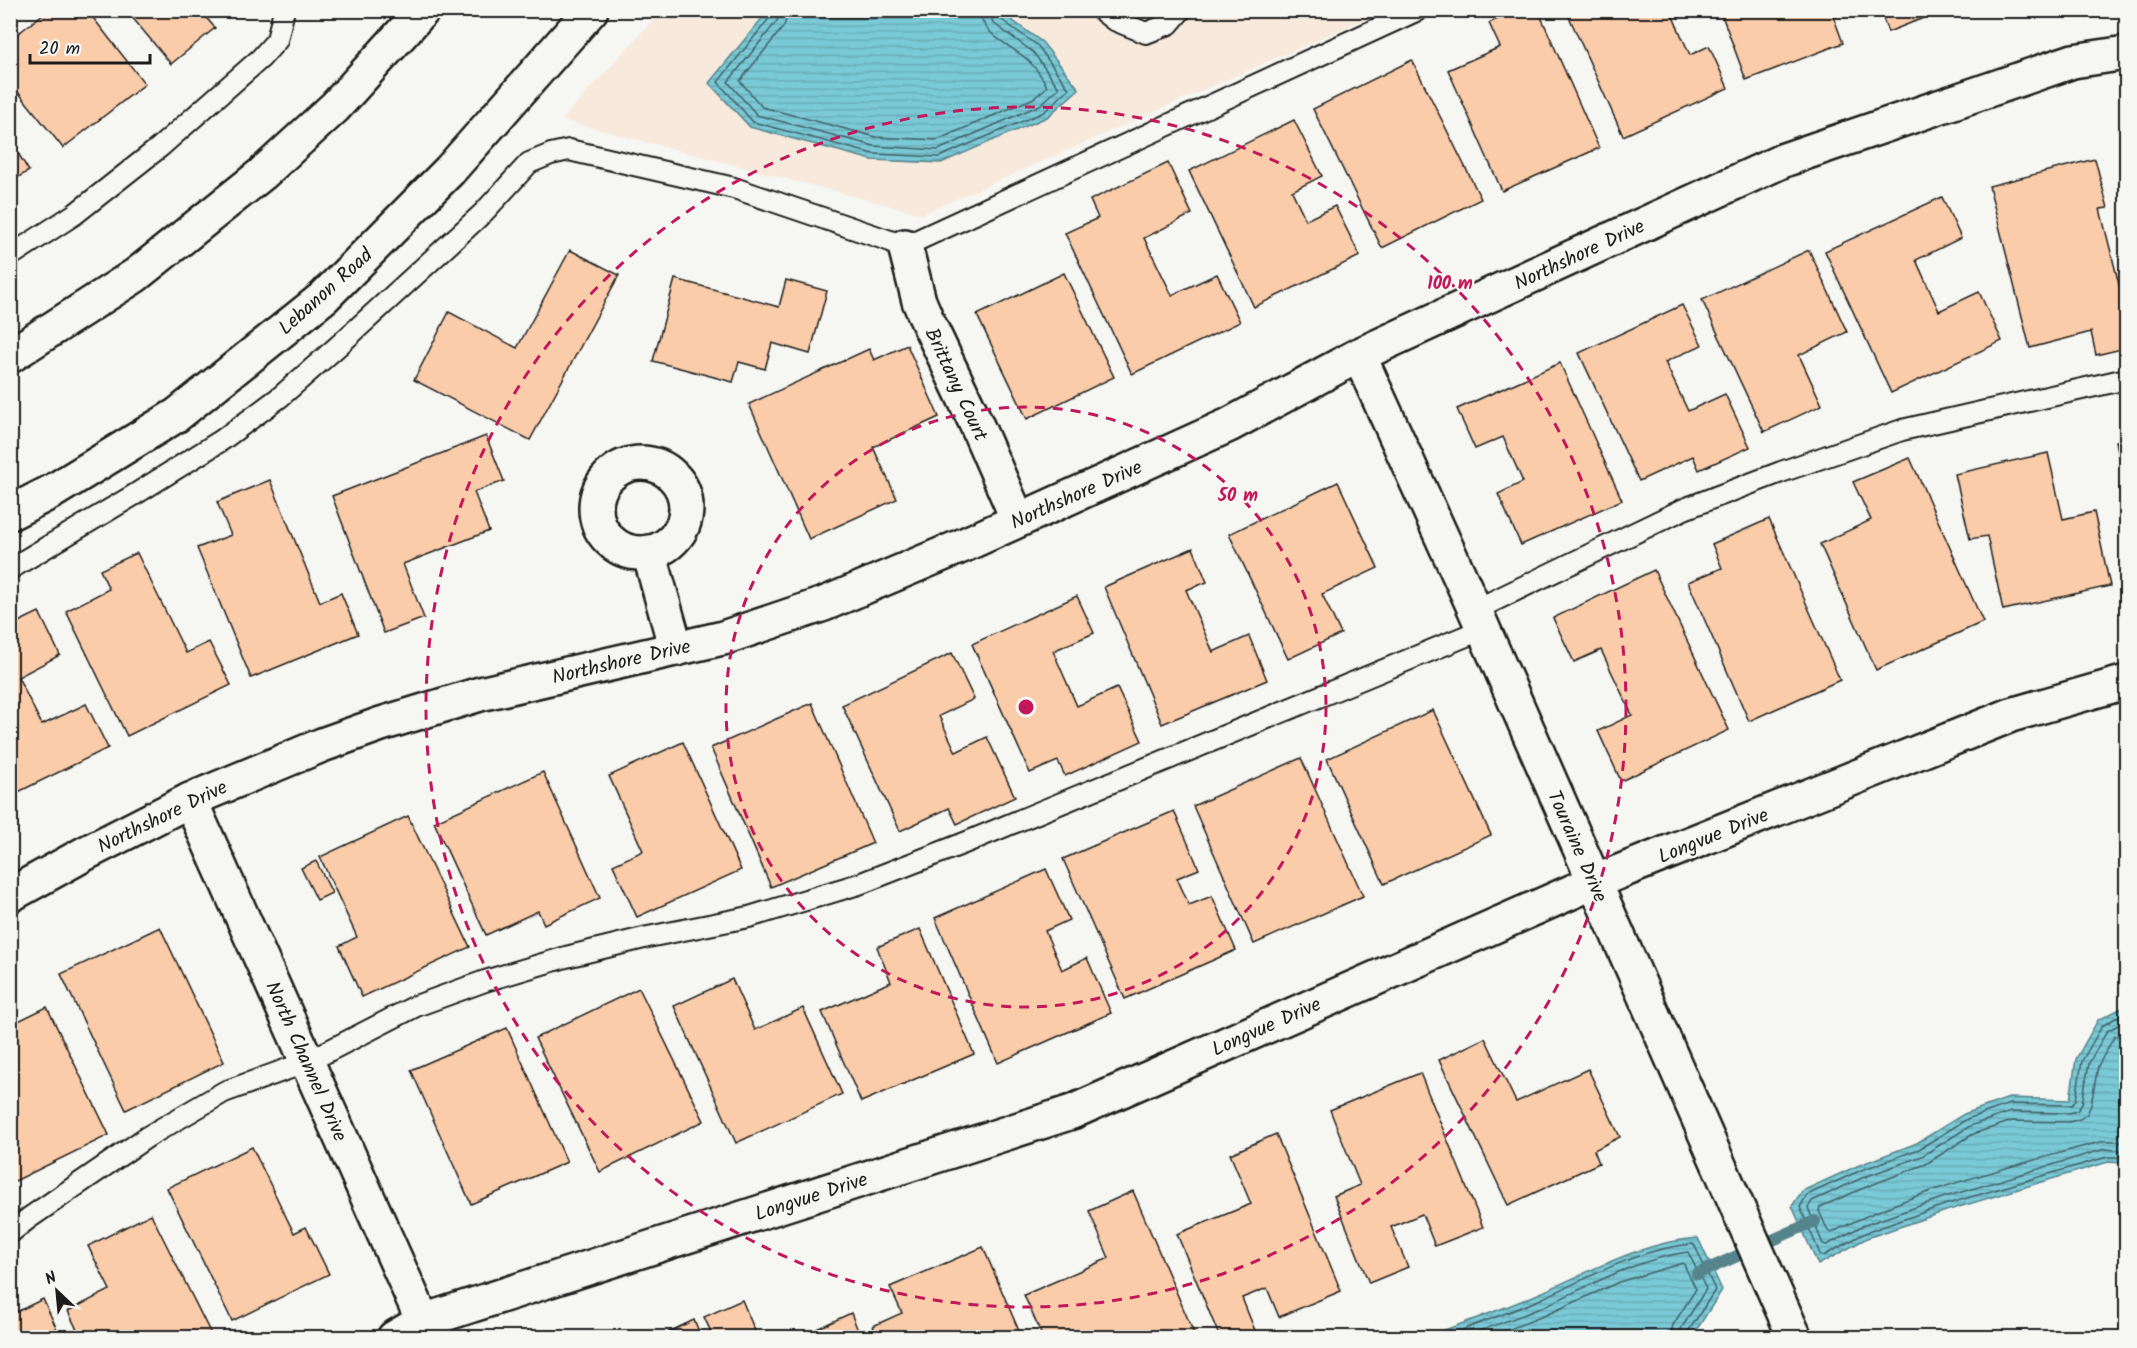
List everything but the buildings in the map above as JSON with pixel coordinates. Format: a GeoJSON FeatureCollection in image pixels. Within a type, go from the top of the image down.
{"type":"FeatureCollection","features":[{"type":"Feature","properties":{"kind":"street"},"geometry":{"type":"LineString","coordinates":[[10,356],[136,275],[262,174],[335,107],[423,10]]}},
{"type":"Feature","properties":{"kind":"street","name":"Lebanon Road"},"geometry":{"type":"LineString","coordinates":[[10,513],[53,491],[177,414],[324,297],[450,170],[591,10]]}},
{"type":"Feature","properties":{"kind":"street","name":"Northshore Drive"},"geometry":{"type":"LineString","coordinates":[[10,895],[76,858],[190,800],[322,745],[433,707],[503,688],[723,638],[824,604],[1229,425],[1359,355],[1784,160],[2073,61],[2127,53]]}},
{"type":"Feature","properties":{"kind":"street","name":"Brittany Court"},"geometry":{"type":"LineString","coordinates":[[905,246],[919,301],[1018,520]]}},
{"type":"Feature","properties":{"kind":"street","name":"Touraine Drive"},"geometry":{"type":"LineString","coordinates":[[1359,355],[1479,620],[1796,1338]]}},
{"type":"Feature","properties":{"kind":"street"},"geometry":{"type":"LineString","coordinates":[[649,552],[676,649]]}},
{"type":"Feature","properties":{"kind":"street","name":"Longvue Drive"},"geometry":{"type":"LineString","coordinates":[[394,1338],[423,1322],[1072,1112],[1594,882],[2011,715],[2127,682]]}},
{"type":"Feature","properties":{"kind":"street","name":"North Channel Drive"},"geometry":{"type":"LineString","coordinates":[[190,800],[423,1322]]}},
{"type":"Feature","properties":{"kind":"lane"},"geometry":{"type":"LineString","coordinates":[[10,256],[75,214],[160,147],[261,58],[277,40],[284,10]]}},
{"type":"Feature","properties":{"kind":"lane"},"geometry":{"type":"LineString","coordinates":[[1101,10],[1114,20],[1146,33],[1169,24],[1181,10]]}},
{"type":"Feature","properties":{"kind":"lane"},"geometry":{"type":"LineString","coordinates":[[10,569],[222,440],[280,397],[483,213],[529,164],[551,154],[569,150],[734,188],[905,246],[1418,10]]}},
{"type":"Feature","properties":{"kind":"lane"},"geometry":{"type":"LineString","coordinates":[[10,1233],[147,1137],[224,1092],[307,1062],[416,1006],[485,981],[566,957],[648,937],[749,917],[859,884],[978,837],[1479,620],[1684,509],[1902,430],[2127,378]]}},
{"type":"Feature","properties":{"kind":"shaded area"},"geometry":{"type":"Polygon","coordinates":[[[661,11],[1383,11],[922,214],[562,120],[661,11]]]}},
{"type":"Feature","properties":{"kind":"water"},"geometry":{"type":"Polygon","coordinates":[[[768,11],[999,11],[1042,42],[1079,89],[1047,117],[941,163],[872,160],[750,127],[709,83],[768,11]]]}},
{"type":"Feature","properties":{"kind":"water"},"geometry":{"type":"Polygon","coordinates":[[[2126,1006],[2126,1173],[2122,1163],[2108,1162],[1949,1210],[1867,1238],[1818,1265],[1792,1206],[1802,1191],[1857,1166],[1917,1143],[1964,1114],[2009,1098],[2070,1100],[2076,1059],[2098,1020],[2126,1006]]]}},
{"type":"Feature","properties":{"kind":"water"},"geometry":{"type":"Polygon","coordinates":[[[1698,1238],[1722,1290],[1694,1334],[1689,1337],[1426,1337],[1524,1300],[1636,1252],[1656,1245],[1698,1238]]]}},
{"type":"Feature","properties":{"kind":"waterway"},"geometry":{"type":"LineString","coordinates":[[1697,1274],[1815,1221]]}}]}
